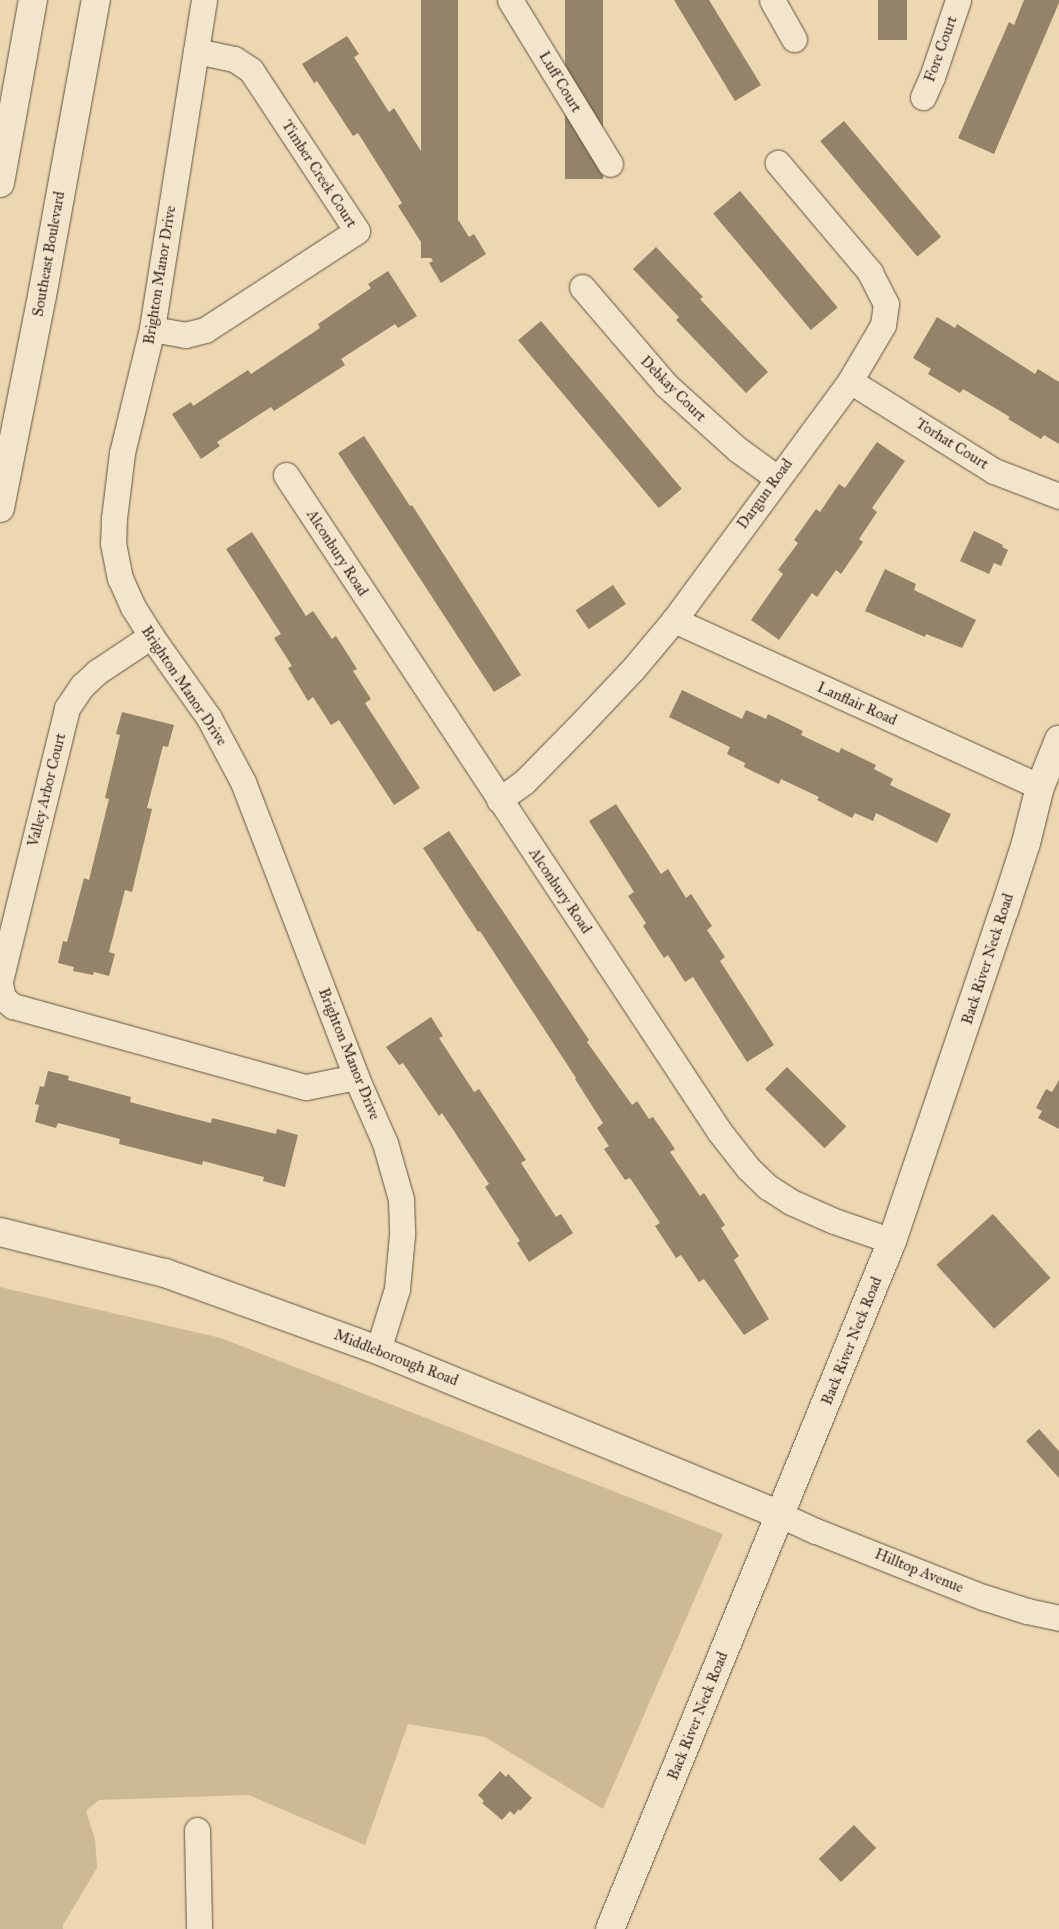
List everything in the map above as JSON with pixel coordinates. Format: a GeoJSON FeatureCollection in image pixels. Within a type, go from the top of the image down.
{"type":"FeatureCollection","features":[{"type":"Feature","properties":{"kind":"street"},"geometry":{"type":"LineString","coordinates":[[0,183],[33,0]]}},
{"type":"Feature","properties":{"kind":"street","name":"Southeast Boulevard"},"geometry":{"type":"LineString","coordinates":[[0,508],[42,296],[96,0]]}},
{"type":"Feature","properties":{"kind":"street","name":"Brighton Manor Drive"},"geometry":{"type":"LineString","coordinates":[[204,0],[152,329],[122,453],[114,518],[116,563],[126,593],[150,636],[209,718],[243,782],[356,1077],[385,1143],[401,1199],[402,1235],[396,1289],[378,1350]]}},
{"type":"Feature","properties":{"kind":"street","name":"Luff Court"},"geometry":{"type":"LineString","coordinates":[[510,0],[610,164]]}},
{"type":"Feature","properties":{"kind":"street"},"geometry":{"type":"LineString","coordinates":[[772,0],[794,39]]}},
{"type":"Feature","properties":{"kind":"street","name":"Fore Court"},"geometry":{"type":"LineString","coordinates":[[923,97],[932,77],[958,0]]}},
{"type":"Feature","properties":{"kind":"street","name":"Timber Creek Court"},"geometry":{"type":"LineString","coordinates":[[152,329],[185,335],[206,330],[357,231],[251,70],[234,60],[196,51]]}},
{"type":"Feature","properties":{"kind":"street","name":"Dargun Road"},"geometry":{"type":"LineString","coordinates":[[499,800],[524,782],[581,724],[674,620],[850,381],[883,325],[886,304],[870,272],[778,163]]}},
{"type":"Feature","properties":{"kind":"street","name":"Debkay Court"},"geometry":{"type":"LineString","coordinates":[[582,287],[666,385],[737,449],[777,478]]}},
{"type":"Feature","properties":{"kind":"street","name":"Torhat Court"},"geometry":{"type":"LineString","coordinates":[[850,381],[994,471],[1059,496]]}},
{"type":"Feature","properties":{"kind":"street","name":"Alconbury Road"},"geometry":{"type":"LineString","coordinates":[[286,475],[719,1131],[748,1168],[768,1187],[790,1202],[892,1242]]}},
{"type":"Feature","properties":{"kind":"street","name":"Lanflair Road"},"geometry":{"type":"LineString","coordinates":[[674,620],[1040,787]]}},
{"type":"Feature","properties":{"kind":"street","name":"Valley Arbor Court"},"geometry":{"type":"LineString","coordinates":[[150,636],[97,672],[82,686],[67,708],[0,982],[3,998],[13,1006],[306,1087],[356,1077]]}},
{"type":"Feature","properties":{"kind":"street","name":"Back River Neck Road"},"geometry":{"type":"LineString","coordinates":[[610,1929],[782,1515],[892,1242],[1004,911],[1026,842],[1040,787],[1059,740]]}},
{"type":"Feature","properties":{"kind":"street","name":"Middleborough Road"},"geometry":{"type":"LineString","coordinates":[[0,1232],[165,1273],[378,1350],[782,1515]]}},
{"type":"Feature","properties":{"kind":"street","name":"Hilltop Avenue"},"geometry":{"type":"LineString","coordinates":[[782,1515],[816,1531],[983,1597],[1027,1611],[1059,1618]]}},
{"type":"Feature","properties":{"kind":"street"},"geometry":{"type":"LineString","coordinates":[[198,1830],[199,1929]]}},
{"type":"Feature","properties":{"kind":"shaded area"},"geometry":{"type":"Polygon","coordinates":[[[0,1287],[221,1338],[723,1534],[603,1809],[485,1737],[408,1724],[365,1845],[249,1795],[99,1800],[86,1811],[95,1839],[97,1868],[63,1925],[63,1929],[0,1929],[0,1287]]]}},
{"type":"Feature","properties":{"kind":"building"},"geometry":{"type":"Polygon","coordinates":[[[421,0],[458,0],[458,258],[421,258],[421,0]]]}},
{"type":"Feature","properties":{"kind":"building"},"geometry":{"type":"Polygon","coordinates":[[[565,0],[603,0],[603,179],[565,179],[565,0]]]}},
{"type":"Feature","properties":{"kind":"building"},"geometry":{"type":"Polygon","coordinates":[[[674,0],[709,0],[761,85],[735,101],[674,0]]]}},
{"type":"Feature","properties":{"kind":"building"},"geometry":{"type":"Polygon","coordinates":[[[878,0],[907,0],[907,40],[878,40],[878,0]]]}},
{"type":"Feature","properties":{"kind":"building"},"geometry":{"type":"Polygon","coordinates":[[[1024,0],[1059,0],[1059,3],[994,154],[958,138],[1009,22],[1014,25],[1024,0]]]}},
{"type":"Feature","properties":{"kind":"building"},"geometry":{"type":"Polygon","coordinates":[[[347,36],[359,54],[354,57],[389,112],[394,108],[439,180],[435,183],[469,237],[474,234],[486,254],[441,283],[429,263],[433,261],[398,206],[402,203],[358,133],[353,136],[317,81],[314,83],[302,64],[347,36]]]}},
{"type":"Feature","properties":{"kind":"building"},"geometry":{"type":"Polygon","coordinates":[[[844,121],[941,237],[917,257],[820,141],[844,121]]]}},
{"type":"Feature","properties":{"kind":"building"},"geometry":{"type":"Polygon","coordinates":[[[740,191],[838,307],[811,330],[713,213],[740,191]]]}},
{"type":"Feature","properties":{"kind":"building"},"geometry":{"type":"Polygon","coordinates":[[[656,247],[703,297],[700,299],[768,372],[746,393],[676,320],[679,317],[633,269],[656,247]]]}},
{"type":"Feature","properties":{"kind":"building"},"geometry":{"type":"Polygon","coordinates":[[[388,271],[417,316],[398,328],[395,324],[341,359],[345,365],[274,411],[271,407],[217,442],[220,446],[201,459],[172,414],[191,402],[193,406],[248,370],[251,374],[320,328],[318,324],[371,288],[368,284],[388,271]]]}},
{"type":"Feature","properties":{"kind":"building"},"geometry":{"type":"Polygon","coordinates":[[[937,317],[955,328],[957,324],[1035,374],[1038,369],[1059,382],[1059,444],[1044,435],[1041,439],[1008,419],[1010,417],[963,389],[960,393],[928,374],[931,369],[913,358],[937,317]]]}},
{"type":"Feature","properties":{"kind":"building"},"geometry":{"type":"Polygon","coordinates":[[[541,321],[682,489],[659,508],[518,340],[541,321]]]}},
{"type":"Feature","properties":{"kind":"building"},"geometry":{"type":"Polygon","coordinates":[[[364,436],[410,506],[412,505],[521,675],[494,692],[338,453],[364,436]]]}},
{"type":"Feature","properties":{"kind":"building"},"geometry":{"type":"Polygon","coordinates":[[[877,442],[905,461],[872,508],[877,512],[859,539],[863,542],[841,574],[836,570],[817,597],[812,593],[779,640],[751,620],[783,574],[778,570],[798,543],[794,540],[816,509],[820,512],[839,484],[845,488],[877,442]]]}},
{"type":"Feature","properties":{"kind":"building"},"geometry":{"type":"Polygon","coordinates":[[[974,531],[1003,545],[1002,547],[1008,550],[1001,566],[994,563],[989,574],[960,561],[974,531]]]}},
{"type":"Feature","properties":{"kind":"building"},"geometry":{"type":"Polygon","coordinates":[[[252,532],[306,616],[313,611],[332,639],[336,636],[357,669],[353,671],[371,699],[365,703],[420,788],[394,805],[339,720],[331,725],[313,697],[308,701],[288,668],[292,666],[274,638],[281,634],[226,549],[252,532]]]}},
{"type":"Feature","properties":{"kind":"building"},"geometry":{"type":"Polygon","coordinates":[[[885,569],[916,584],[914,590],[976,620],[962,648],[926,634],[925,637],[865,611],[885,569]]]}},
{"type":"Feature","properties":{"kind":"building"},"geometry":{"type":"Polygon","coordinates":[[[613,585],[626,604],[589,629],[576,610],[613,585]]]}},
{"type":"Feature","properties":{"kind":"building"},"geometry":{"type":"Polygon","coordinates":[[[682,690],[742,719],[746,710],[766,719],[768,714],[803,731],[801,735],[839,753],[841,748],[876,765],[874,769],[893,779],[890,785],[951,814],[937,843],[876,813],[873,821],[855,813],[852,818],[817,800],[819,797],[781,779],[779,784],[744,767],[745,763],[727,754],[730,747],[669,717],[682,690]]]}},
{"type":"Feature","properties":{"kind":"building"},"geometry":{"type":"Polygon","coordinates":[[[122,712],[174,725],[168,747],[163,746],[147,808],[152,809],[132,892],[125,890],[109,952],[115,954],[109,976],[94,972],[93,975],[73,971],[74,967],[58,963],[63,941],[67,942],[84,878],[89,880],[109,799],[105,798],[120,735],[116,734],[122,712]]]}},
{"type":"Feature","properties":{"kind":"building"},"geometry":{"type":"Polygon","coordinates":[[[616,804],[661,874],[668,869],[686,898],[691,894],[712,926],[707,930],[725,957],[720,961],[774,1045],[747,1062],[693,977],[685,982],[668,955],[664,958],[643,926],[646,923],[628,896],[634,892],[589,821],[616,804]]]}},
{"type":"Feature","properties":{"kind":"building"},"geometry":{"type":"Polygon","coordinates":[[[449,831],[589,1040],[587,1042],[632,1105],[637,1101],[649,1119],[653,1117],[675,1149],[670,1152],[700,1196],[704,1193],[725,1225],[721,1228],[739,1256],[734,1260],[769,1319],[744,1335],[704,1279],[699,1282],[681,1255],[676,1258],[655,1226],[660,1223],[630,1178],[625,1180],[604,1149],[609,1146],[597,1128],[603,1123],[576,1078],[423,848],[449,831]]]}},
{"type":"Feature","properties":{"kind":"building"},"geometry":{"type":"Polygon","coordinates":[[[431,1017],[443,1036],[439,1038],[474,1092],[479,1089],[526,1160],[521,1163],[556,1217],[561,1214],[573,1233],[529,1262],[517,1243],[520,1241],[485,1187],[489,1184],[442,1113],[439,1116],[403,1063],[399,1065],[386,1047],[431,1017]]]}},
{"type":"Feature","properties":{"kind":"building"},"geometry":{"type":"Polygon","coordinates":[[[787,1067],[846,1126],[824,1148],[765,1089],[787,1067]]]}},
{"type":"Feature","properties":{"kind":"building"},"geometry":{"type":"Polygon","coordinates":[[[48,1071],[69,1076],[68,1080],[131,1097],[130,1102],[175,1114],[211,1123],[212,1118],[276,1134],[277,1129],[298,1135],[285,1187],[263,1181],[264,1177],[203,1161],[202,1165],[119,1144],[120,1139],[58,1123],[56,1128],[35,1122],[39,1105],[35,1104],[40,1086],[44,1087],[48,1071]]]}},
{"type":"Feature","properties":{"kind":"building"},"geometry":{"type":"Polygon","coordinates":[[[1059,1080],[1059,1129],[1038,1118],[1042,1111],[1036,1108],[1046,1089],[1052,1092],[1059,1080]]]}},
{"type":"Feature","properties":{"kind":"building"},"geometry":{"type":"Polygon","coordinates":[[[993,1214],[1051,1278],[994,1329],[937,1265],[993,1214]]]}},
{"type":"Feature","properties":{"kind":"building"},"geometry":{"type":"Polygon","coordinates":[[[1039,1429],[1059,1451],[1059,1478],[1026,1441],[1039,1429]]]}},
{"type":"Feature","properties":{"kind":"building"},"geometry":{"type":"Polygon","coordinates":[[[500,1771],[506,1777],[508,1774],[532,1798],[520,1811],[519,1809],[514,1815],[510,1811],[502,1820],[482,1803],[484,1801],[478,1795],[500,1771]]]}},
{"type":"Feature","properties":{"kind":"building"},"geometry":{"type":"Polygon","coordinates":[[[854,1825],[876,1848],[841,1882],[819,1859],[854,1825]]]}}]}
